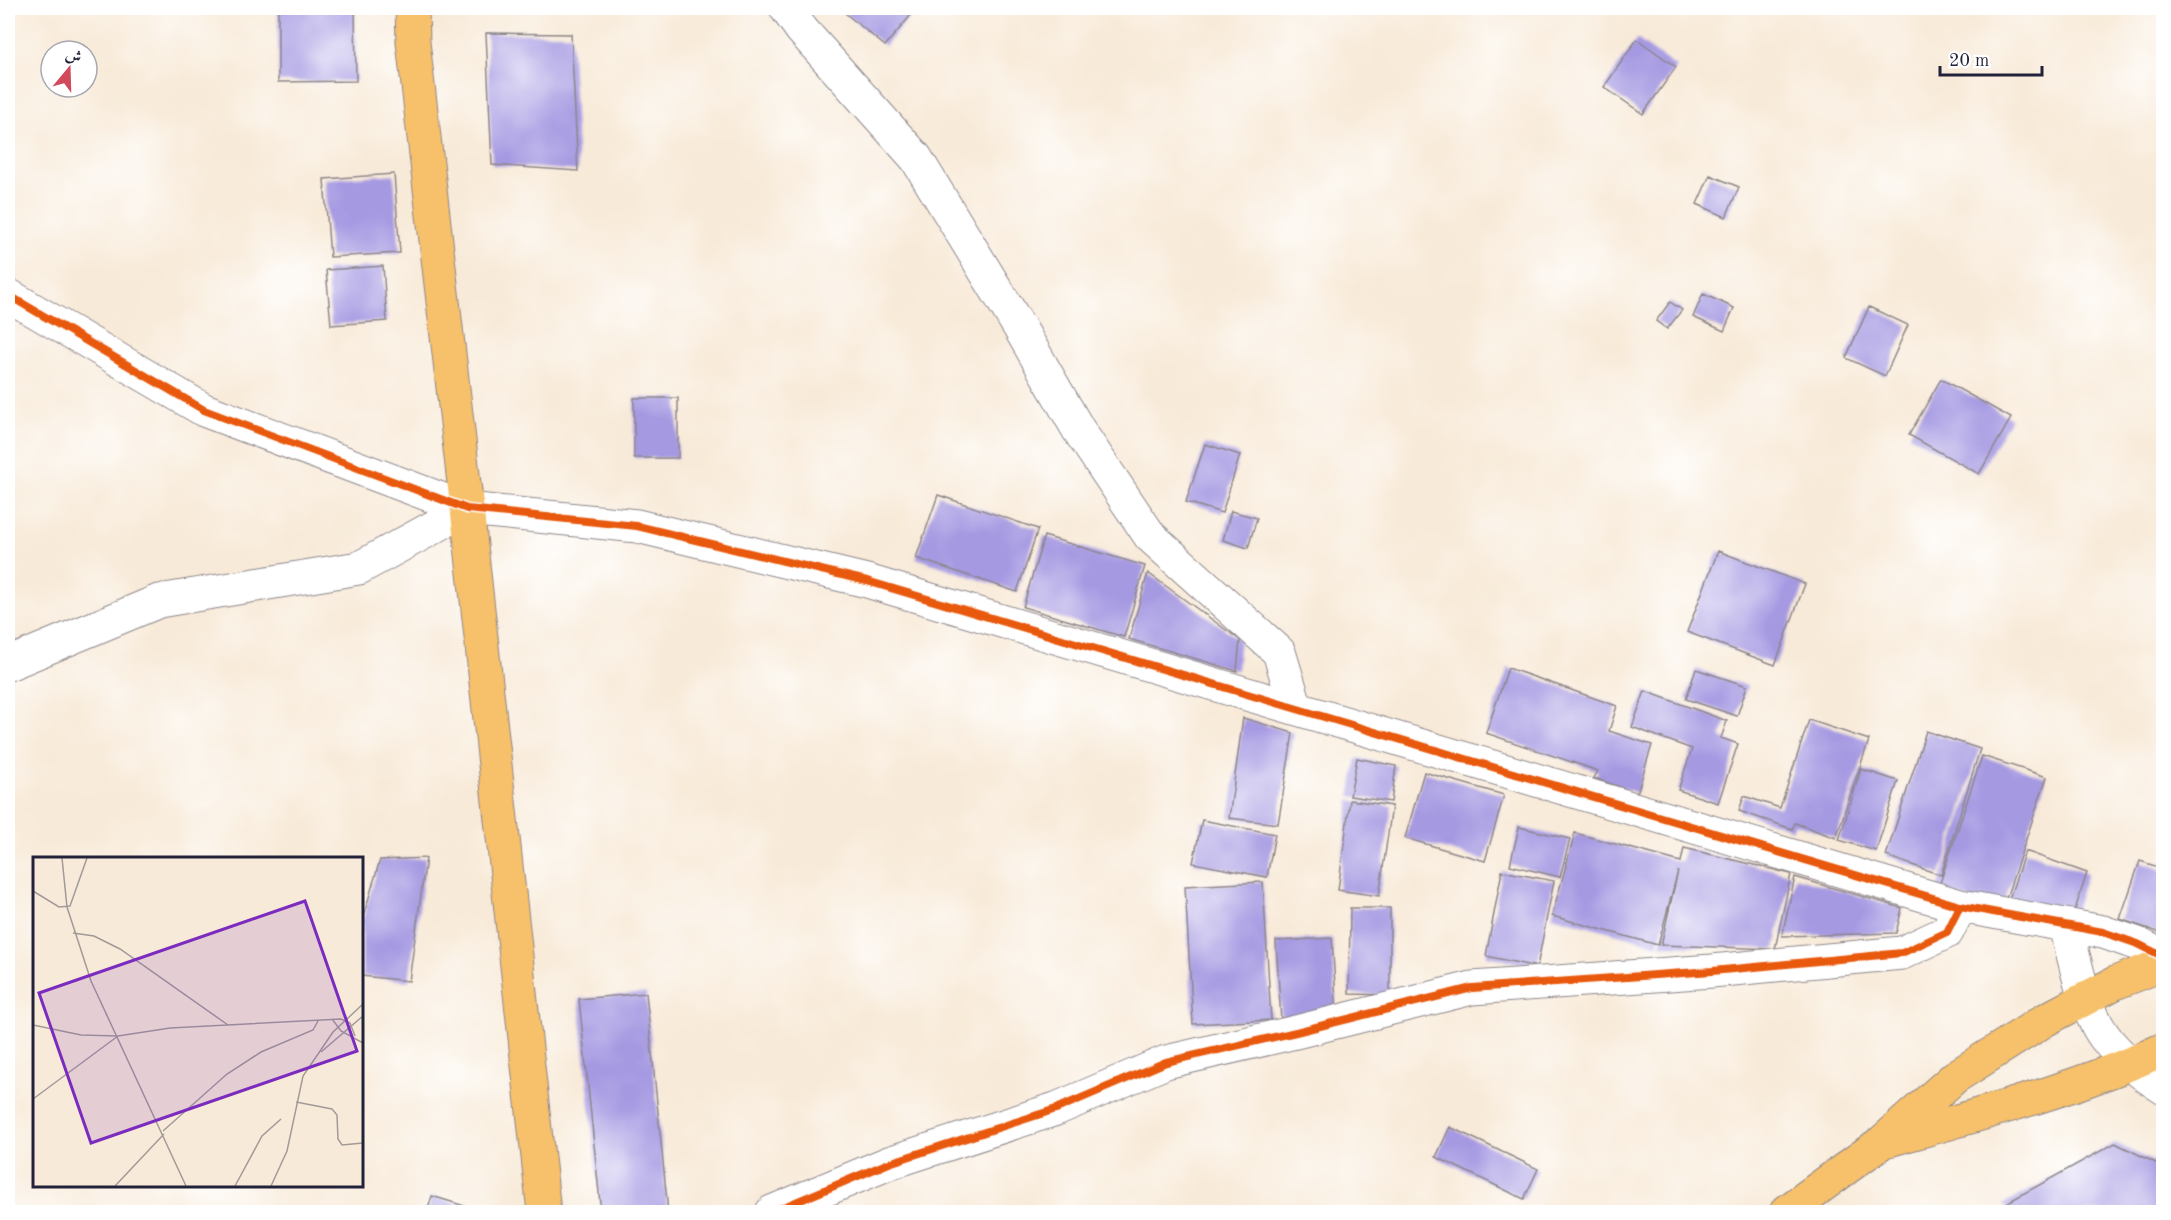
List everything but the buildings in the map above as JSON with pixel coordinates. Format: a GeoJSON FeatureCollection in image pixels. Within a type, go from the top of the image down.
{"type":"FeatureCollection","features":[{"type":"Feature","properties":{"kind":"main road"},"geometry":{"type":"LineString","coordinates":[[412,8],[413,42],[544,1212]]}},
{"type":"Feature","properties":{"kind":"main road"},"geometry":{"type":"LineString","coordinates":[[1786,1212],[1882,1143],[1955,1077],[2045,1020],[2115,983],[2163,964]]}},
{"type":"Feature","properties":{"kind":"main road"},"geometry":{"type":"LineString","coordinates":[[1882,1143],[2046,1095],[2131,1064],[2163,1049]]}},
{"type":"Feature","properties":{"kind":"street"},"geometry":{"type":"LineString","coordinates":[[786,8],[801,29],[916,158],[1021,330],[1078,429],[1150,536],[1279,652],[1296,708]]}},
{"type":"Feature","properties":{"kind":"street"},"geometry":{"type":"LineString","coordinates":[[8,295],[204,410],[467,509],[637,526],[867,581],[1960,906],[2103,932],[2138,944],[2163,957]]}},
{"type":"Feature","properties":{"kind":"street"},"geometry":{"type":"LineString","coordinates":[[8,664],[159,601],[359,568],[467,509]]}},
{"type":"Feature","properties":{"kind":"street"},"geometry":{"type":"LineString","coordinates":[[772,1212],[889,1163],[1056,1109],[1166,1062],[1472,988],[1712,971],[1902,953],[1947,932],[1960,906]]}},
{"type":"Feature","properties":{"kind":"street"},"geometry":{"type":"LineString","coordinates":[[2066,926],[2086,998],[2102,1034],[2115,1050],[2163,1088]]}},
{"type":"Feature","properties":{"kind":"cycle path"},"geometry":{"type":"LineString","coordinates":[[8,295],[204,410],[467,509],[637,526],[867,581],[1960,906],[2103,932],[2138,944],[2164,957]]}},
{"type":"Feature","properties":{"kind":"cycle path"},"geometry":{"type":"LineString","coordinates":[[772,1212],[889,1163],[1056,1109],[1166,1062],[1472,988],[1712,971],[1902,953],[1947,932],[1960,906]]}}]}
